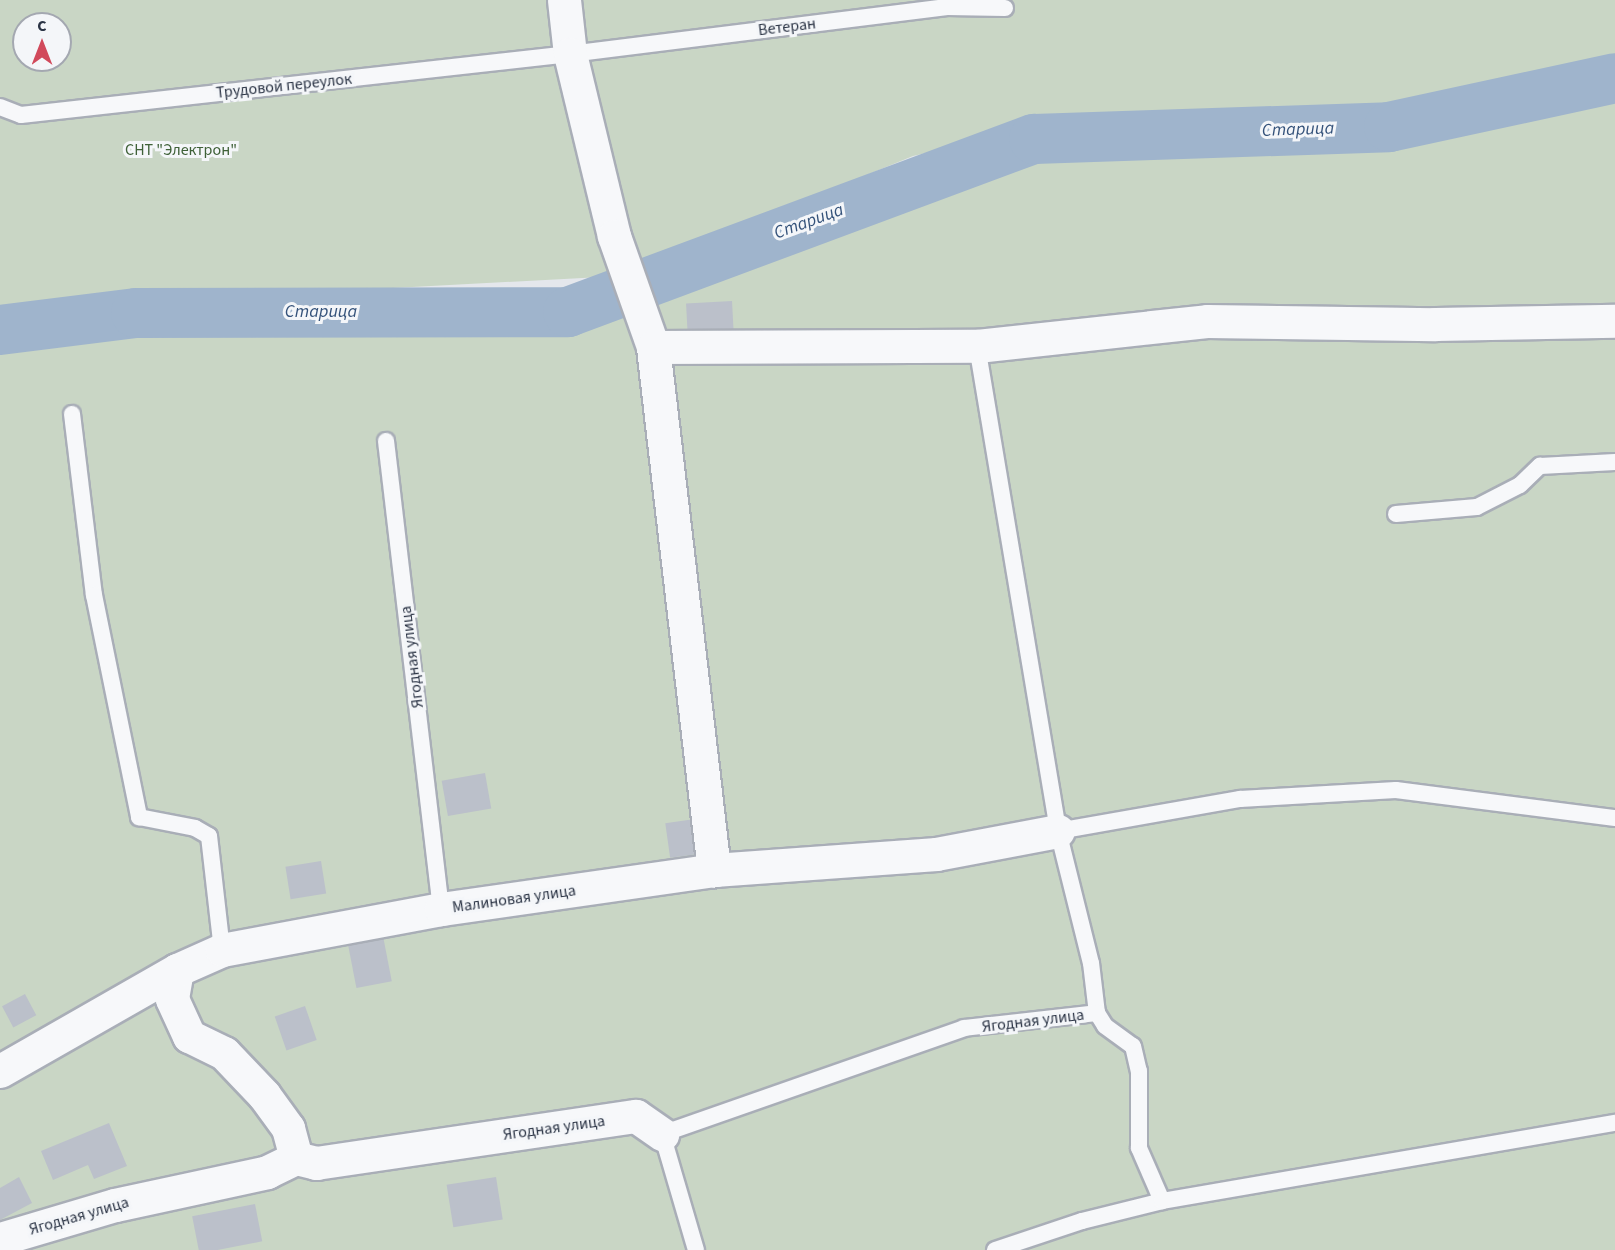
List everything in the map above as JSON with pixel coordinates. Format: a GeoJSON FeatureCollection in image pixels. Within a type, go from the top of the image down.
{"type":"FeatureCollection","features":[{"type":"Feature","properties":{"kind":"street"},"geometry":{"type":"LineString","coordinates":[[564,0],[570,54],[614,236],[653,347],[714,870]]}},
{"type":"Feature","properties":{"kind":"street"},"geometry":{"type":"LineString","coordinates":[[653,347],[977,346],[1207,321],[1435,324],[1615,321]]}},
{"type":"Feature","properties":{"kind":"street","name":"Малиновая улица"},"geometry":{"type":"LineString","coordinates":[[0,1071],[177,970],[222,950],[441,909],[714,870],[936,855],[1058,831]]}},
{"type":"Feature","properties":{"kind":"street"},"geometry":{"type":"LineString","coordinates":[[177,970],[172,999],[189,1036],[224,1053],[264,1095],[288,1128],[296,1158]]}},
{"type":"Feature","properties":{"kind":"street","name":"Ягодная улица"},"geometry":{"type":"LineString","coordinates":[[0,1239],[116,1205],[267,1172],[296,1158],[316,1163],[636,1116],[662,1134]]}},
{"type":"Feature","properties":{"kind":"lane","name":"Ветеран"},"geometry":{"type":"LineString","coordinates":[[570,54],[947,7],[1005,8]]}},
{"type":"Feature","properties":{"kind":"lane","name":"Трудовой переулок"},"geometry":{"type":"LineString","coordinates":[[0,107],[21,115],[570,54]]}},
{"type":"Feature","properties":{"kind":"lane"},"geometry":{"type":"LineString","coordinates":[[977,346],[1058,831],[1091,963],[1097,1013],[1105,1026],[1133,1046],[1139,1071],[1139,1148],[1162,1201]]}},
{"type":"Feature","properties":{"kind":"lane"},"geometry":{"type":"LineString","coordinates":[[72,414],[94,595],[139,817],[195,828],[209,836],[222,950]]}},
{"type":"Feature","properties":{"kind":"lane","name":"Ягодная улица"},"geometry":{"type":"LineString","coordinates":[[386,441],[441,909]]}},
{"type":"Feature","properties":{"kind":"lane"},"geometry":{"type":"LineString","coordinates":[[1396,514],[1477,507],[1520,485],[1540,466],[1615,462]]}},
{"type":"Feature","properties":{"kind":"lane"},"geometry":{"type":"LineString","coordinates":[[1058,831],[1240,799],[1396,790],[1615,818]]}},
{"type":"Feature","properties":{"kind":"lane","name":"Ягодная улица"},"geometry":{"type":"LineString","coordinates":[[662,1134],[964,1029],[1097,1013]]}},
{"type":"Feature","properties":{"kind":"lane"},"geometry":{"type":"LineString","coordinates":[[995,1250],[1082,1221],[1162,1201],[1615,1123]]}},
{"type":"Feature","properties":{"kind":"lane"},"geometry":{"type":"LineString","coordinates":[[662,1134],[696,1250]]}},
{"type":"Feature","properties":{"kind":"green space","name":"СНТ \"Электрон\""},"geometry":{"type":"Polygon","coordinates":[[[0,0],[1615,0],[1615,74],[1584,83],[1276,126],[1043,126],[913,156],[620,276],[0,309],[0,0]]]}},
{"type":"Feature","properties":{"kind":"green space"},"geometry":{"type":"Polygon","coordinates":[[[1615,91],[1615,1250],[0,1250],[0,334],[628,317],[1011,146],[1341,146],[1615,91]]]}},
{"type":"Feature","properties":{"kind":"building"},"geometry":{"type":"Polygon","coordinates":[[[732,301],[734,336],[688,338],[686,303],[732,301]]]}},
{"type":"Feature","properties":{"kind":"building"},"geometry":{"type":"Polygon","coordinates":[[[485,773],[491,808],[448,816],[442,781],[485,773]]]}},
{"type":"Feature","properties":{"kind":"building"},"geometry":{"type":"Polygon","coordinates":[[[695,819],[700,854],[670,858],[665,823],[695,819]]]}},
{"type":"Feature","properties":{"kind":"building"},"geometry":{"type":"Polygon","coordinates":[[[321,861],[326,894],[291,899],[285,867],[321,861]]]}},
{"type":"Feature","properties":{"kind":"building"},"geometry":{"type":"Polygon","coordinates":[[[383,936],[392,981],[356,988],[348,943],[383,936]]]}},
{"type":"Feature","properties":{"kind":"building"},"geometry":{"type":"Polygon","coordinates":[[[25,994],[36,1015],[13,1027],[2,1006],[25,994]]]}},
{"type":"Feature","properties":{"kind":"building"},"geometry":{"type":"Polygon","coordinates":[[[305,1006],[317,1040],[286,1050],[275,1016],[305,1006]]]}},
{"type":"Feature","properties":{"kind":"building"},"geometry":{"type":"Polygon","coordinates":[[[109,1123],[127,1166],[94,1179],[88,1165],[53,1180],[41,1151],[109,1123]]]}},
{"type":"Feature","properties":{"kind":"building"},"geometry":{"type":"Polygon","coordinates":[[[19,1177],[32,1203],[0,1220],[0,1188],[19,1177]]]}},
{"type":"Feature","properties":{"kind":"building"},"geometry":{"type":"Polygon","coordinates":[[[496,1177],[503,1219],[453,1227],[447,1185],[496,1177]]]}},
{"type":"Feature","properties":{"kind":"building"},"geometry":{"type":"Polygon","coordinates":[[[255,1204],[262,1241],[218,1250],[199,1250],[192,1216],[255,1204]]]}},
{"type":"Feature","properties":{"kind":"waterway","name":"Старица"},"geometry":{"type":"LineString","coordinates":[[0,330],[136,313],[568,312],[1034,139],[1389,127],[1615,78]]}}]}
